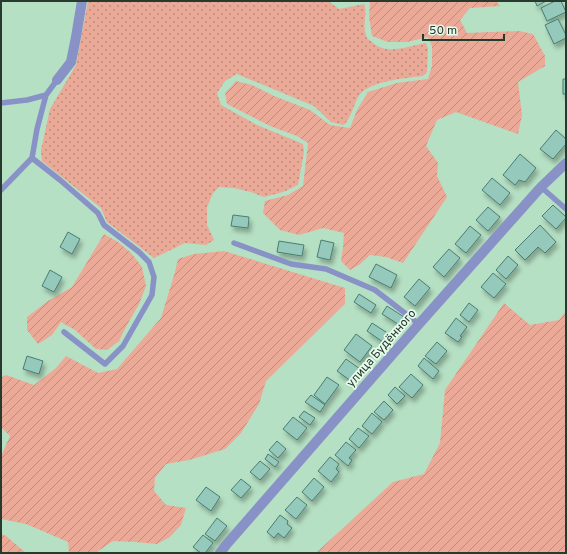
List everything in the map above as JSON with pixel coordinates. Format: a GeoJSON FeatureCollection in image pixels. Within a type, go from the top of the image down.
{"type":"FeatureCollection","features":[{"type":"Feature","properties":{"kind":"street"},"geometry":{"type":"LineString","coordinates":[[57,80],[71,62],[82,1]]}},
{"type":"Feature","properties":{"kind":"street","name":"улица Будённого"},"geometry":{"type":"LineString","coordinates":[[220,553],[540,187],[566,163]]}},
{"type":"Feature","properties":{"kind":"lane"},"geometry":{"type":"LineString","coordinates":[[1,190],[32,158],[37,129],[46,95],[57,80]]}},
{"type":"Feature","properties":{"kind":"lane"},"geometry":{"type":"LineString","coordinates":[[1,103],[27,100],[46,95]]}},
{"type":"Feature","properties":{"kind":"lane"},"geometry":{"type":"LineString","coordinates":[[32,158],[98,213],[104,225],[139,252],[149,262],[154,276],[152,295],[123,346],[105,364],[64,332]]}},
{"type":"Feature","properties":{"kind":"lane"},"geometry":{"type":"LineString","coordinates":[[540,187],[566,209]]}},
{"type":"Feature","properties":{"kind":"lane"},"geometry":{"type":"LineString","coordinates":[[234,243],[291,264],[326,269],[375,290],[419,324]]}},
{"type":"Feature","properties":{"kind":"shaded area"},"geometry":{"type":"Polygon","coordinates":[[[88,1],[328,1],[339,9],[364,4],[365,31],[368,39],[378,46],[391,49],[405,48],[426,43],[428,49],[427,72],[423,76],[397,79],[370,87],[358,97],[344,125],[331,122],[314,106],[237,74],[225,81],[217,93],[221,105],[257,125],[303,144],[304,152],[298,185],[283,192],[264,197],[234,188],[219,187],[213,193],[207,207],[207,225],[214,240],[206,245],[185,243],[154,258],[107,222],[101,208],[42,161],[41,150],[50,109],[76,65],[88,1]]]}},
{"type":"Feature","properties":{"kind":"shaded area"},"geometry":{"type":"Polygon","coordinates":[[[370,1],[496,1],[500,6],[470,8],[460,20],[467,33],[519,31],[533,34],[545,56],[545,66],[518,82],[522,115],[518,134],[456,112],[437,120],[426,146],[438,163],[437,176],[447,197],[403,263],[386,257],[370,255],[359,265],[350,270],[341,261],[344,233],[323,228],[299,235],[280,230],[263,213],[265,201],[288,195],[303,186],[308,143],[297,136],[270,126],[227,104],[225,93],[236,81],[252,85],[274,96],[310,110],[330,125],[350,128],[357,110],[368,92],[397,83],[428,79],[432,66],[432,46],[428,37],[407,42],[388,42],[372,36],[369,17],[370,1]]]}},
{"type":"Feature","properties":{"kind":"shaded area"},"geometry":{"type":"Polygon","coordinates":[[[104,234],[118,242],[131,253],[142,267],[146,286],[139,304],[119,341],[107,350],[96,349],[75,330],[61,322],[52,335],[38,344],[27,330],[27,317],[48,301],[72,287],[104,234]]]}},
{"type":"Feature","properties":{"kind":"shaded area"},"geometry":{"type":"Polygon","coordinates":[[[224,251],[345,288],[345,304],[266,381],[259,404],[241,433],[225,449],[189,460],[166,464],[155,478],[154,491],[166,505],[186,508],[181,525],[170,537],[157,544],[113,541],[98,551],[98,553],[69,553],[68,542],[26,524],[1,519],[1,456],[10,436],[1,427],[1,378],[6,375],[34,385],[56,368],[66,356],[98,373],[117,369],[161,318],[178,259],[194,254],[224,251]]]}},
{"type":"Feature","properties":{"kind":"shaded area"},"geometry":{"type":"Polygon","coordinates":[[[504,303],[530,325],[559,320],[566,311],[566,553],[316,553],[393,482],[424,474],[440,443],[445,390],[504,303]]]}},
{"type":"Feature","properties":{"kind":"shaded area"},"geometry":{"type":"Polygon","coordinates":[[[1,534],[6,536],[26,553],[1,553],[1,534]]]}},
{"type":"Feature","properties":{"kind":"building"},"geometry":{"type":"Polygon","coordinates":[[[535,1],[546,1],[537,6],[535,1]]]}},
{"type":"Feature","properties":{"kind":"building"},"geometry":{"type":"Polygon","coordinates":[[[555,1],[561,1],[566,12],[547,21],[541,8],[555,1]]]}},
{"type":"Feature","properties":{"kind":"building"},"geometry":{"type":"Polygon","coordinates":[[[558,19],[566,38],[554,44],[545,25],[558,19]]]}},
{"type":"Feature","properties":{"kind":"building"},"geometry":{"type":"Polygon","coordinates":[[[563,79],[566,79],[566,94],[563,94],[563,79]]]}},
{"type":"Feature","properties":{"kind":"building"},"geometry":{"type":"Polygon","coordinates":[[[556,130],[566,139],[566,144],[553,159],[540,149],[556,130]]]}},
{"type":"Feature","properties":{"kind":"building"},"geometry":{"type":"Polygon","coordinates":[[[520,154],[536,168],[525,182],[519,180],[515,185],[503,175],[520,154]]]}},
{"type":"Feature","properties":{"kind":"building"},"geometry":{"type":"Polygon","coordinates":[[[492,178],[510,193],[500,205],[482,190],[492,178]]]}},
{"type":"Feature","properties":{"kind":"building"},"geometry":{"type":"Polygon","coordinates":[[[553,205],[566,217],[556,229],[542,216],[553,205]]]}},
{"type":"Feature","properties":{"kind":"building"},"geometry":{"type":"Polygon","coordinates":[[[488,207],[500,217],[488,231],[476,220],[488,207]]]}},
{"type":"Feature","properties":{"kind":"building"},"geometry":{"type":"Polygon","coordinates":[[[233,215],[249,217],[248,228],[231,226],[233,215]]]}},
{"type":"Feature","properties":{"kind":"building"},"geometry":{"type":"Polygon","coordinates":[[[540,225],[556,242],[545,253],[538,247],[525,260],[515,250],[540,225]]]}},
{"type":"Feature","properties":{"kind":"building"},"geometry":{"type":"Polygon","coordinates":[[[470,226],[481,235],[466,253],[455,244],[470,226]]]}},
{"type":"Feature","properties":{"kind":"building"},"geometry":{"type":"Polygon","coordinates":[[[68,232],[80,239],[72,254],[60,247],[68,232]]]}},
{"type":"Feature","properties":{"kind":"building"},"geometry":{"type":"Polygon","coordinates":[[[321,240],[334,243],[330,260],[317,257],[321,240]]]}},
{"type":"Feature","properties":{"kind":"building"},"geometry":{"type":"Polygon","coordinates":[[[279,241],[304,245],[302,256],[277,252],[279,241]]]}},
{"type":"Feature","properties":{"kind":"building"},"geometry":{"type":"Polygon","coordinates":[[[449,249],[460,258],[444,277],[433,267],[449,249]]]}},
{"type":"Feature","properties":{"kind":"building"},"geometry":{"type":"Polygon","coordinates":[[[508,256],[518,265],[506,279],[496,270],[508,256]]]}},
{"type":"Feature","properties":{"kind":"building"},"geometry":{"type":"Polygon","coordinates":[[[376,264],[397,275],[391,288],[369,277],[376,264]]]}},
{"type":"Feature","properties":{"kind":"building"},"geometry":{"type":"Polygon","coordinates":[[[50,270],[62,277],[54,292],[42,286],[50,270]]]}},
{"type":"Feature","properties":{"kind":"building"},"geometry":{"type":"Polygon","coordinates":[[[493,273],[506,284],[494,298],[481,287],[493,273]]]}},
{"type":"Feature","properties":{"kind":"building"},"geometry":{"type":"Polygon","coordinates":[[[419,279],[430,288],[415,306],[404,297],[419,279]]]}},
{"type":"Feature","properties":{"kind":"building"},"geometry":{"type":"Polygon","coordinates":[[[359,294],[376,305],[371,313],[354,302],[359,294]]]}},
{"type":"Feature","properties":{"kind":"building"},"geometry":{"type":"Polygon","coordinates":[[[469,303],[478,310],[469,322],[460,315],[469,303]]]}},
{"type":"Feature","properties":{"kind":"building"},"geometry":{"type":"Polygon","coordinates":[[[387,306],[404,317],[398,324],[382,314],[387,306]]]}},
{"type":"Feature","properties":{"kind":"building"},"geometry":{"type":"Polygon","coordinates":[[[456,318],[467,327],[460,336],[462,337],[458,342],[445,333],[456,318]]]}},
{"type":"Feature","properties":{"kind":"building"},"geometry":{"type":"Polygon","coordinates":[[[372,323],[389,334],[383,342],[367,331],[372,323]]]}},
{"type":"Feature","properties":{"kind":"building"},"geometry":{"type":"Polygon","coordinates":[[[356,334],[372,346],[360,362],[344,350],[356,334]]]}},
{"type":"Feature","properties":{"kind":"building"},"geometry":{"type":"Polygon","coordinates":[[[437,342],[447,351],[436,364],[425,356],[437,342]]]}},
{"type":"Feature","properties":{"kind":"building"},"geometry":{"type":"Polygon","coordinates":[[[27,356],[43,361],[39,374],[23,369],[27,356]]]}},
{"type":"Feature","properties":{"kind":"building"},"geometry":{"type":"Polygon","coordinates":[[[424,358],[439,371],[433,379],[418,366],[424,358]]]}},
{"type":"Feature","properties":{"kind":"building"},"geometry":{"type":"Polygon","coordinates":[[[346,359],[360,369],[351,381],[337,371],[346,359]]]}},
{"type":"Feature","properties":{"kind":"building"},"geometry":{"type":"Polygon","coordinates":[[[411,374],[423,385],[412,398],[399,387],[411,374]]]}},
{"type":"Feature","properties":{"kind":"building"},"geometry":{"type":"Polygon","coordinates":[[[327,377],[339,385],[325,404],[314,395],[327,377]]]}},
{"type":"Feature","properties":{"kind":"building"},"geometry":{"type":"Polygon","coordinates":[[[395,387],[405,396],[397,404],[388,395],[395,387]]]}},
{"type":"Feature","properties":{"kind":"building"},"geometry":{"type":"Polygon","coordinates":[[[311,395],[325,405],[320,412],[305,402],[311,395]]]}},
{"type":"Feature","properties":{"kind":"building"},"geometry":{"type":"Polygon","coordinates":[[[384,401],[393,410],[384,420],[374,412],[384,401]]]}},
{"type":"Feature","properties":{"kind":"building"},"geometry":{"type":"Polygon","coordinates":[[[304,411],[315,418],[310,425],[299,417],[304,411]]]}},
{"type":"Feature","properties":{"kind":"building"},"geometry":{"type":"Polygon","coordinates":[[[372,413],[382,422],[372,434],[362,426],[372,413]]]}},
{"type":"Feature","properties":{"kind":"building"},"geometry":{"type":"Polygon","coordinates":[[[293,417],[307,428],[297,440],[283,429],[293,417]]]}},
{"type":"Feature","properties":{"kind":"building"},"geometry":{"type":"Polygon","coordinates":[[[358,428],[369,436],[359,448],[349,439],[358,428]]]}},
{"type":"Feature","properties":{"kind":"building"},"geometry":{"type":"Polygon","coordinates":[[[277,441],[286,449],[278,458],[269,450],[277,441]]]}},
{"type":"Feature","properties":{"kind":"building"},"geometry":{"type":"Polygon","coordinates":[[[346,442],[356,450],[349,458],[352,460],[348,466],[335,455],[346,442]]]}},
{"type":"Feature","properties":{"kind":"building"},"geometry":{"type":"Polygon","coordinates":[[[268,454],[279,462],[275,467],[265,459],[268,454]]]}},
{"type":"Feature","properties":{"kind":"building"},"geometry":{"type":"Polygon","coordinates":[[[330,457],[339,464],[336,469],[339,472],[331,482],[318,471],[330,457]]]}},
{"type":"Feature","properties":{"kind":"building"},"geometry":{"type":"Polygon","coordinates":[[[260,461],[270,469],[260,480],[250,472],[260,461]]]}},
{"type":"Feature","properties":{"kind":"building"},"geometry":{"type":"Polygon","coordinates":[[[314,478],[324,487],[312,501],[302,492],[314,478]]]}},
{"type":"Feature","properties":{"kind":"building"},"geometry":{"type":"Polygon","coordinates":[[[241,479],[251,487],[241,498],[231,490],[241,479]]]}},
{"type":"Feature","properties":{"kind":"building"},"geometry":{"type":"Polygon","coordinates":[[[206,487],[220,497],[211,511],[196,500],[206,487]]]}},
{"type":"Feature","properties":{"kind":"building"},"geometry":{"type":"Polygon","coordinates":[[[297,497],[307,505],[296,519],[285,510],[297,497]]]}},
{"type":"Feature","properties":{"kind":"building"},"geometry":{"type":"Polygon","coordinates":[[[280,515],[288,521],[287,524],[292,528],[284,538],[278,533],[274,538],[267,532],[280,515]]]}},
{"type":"Feature","properties":{"kind":"building"},"geometry":{"type":"Polygon","coordinates":[[[217,518],[227,526],[215,541],[205,534],[217,518]]]}},
{"type":"Feature","properties":{"kind":"building"},"geometry":{"type":"Polygon","coordinates":[[[203,535],[213,543],[205,553],[201,553],[193,547],[203,535]]]}}]}
